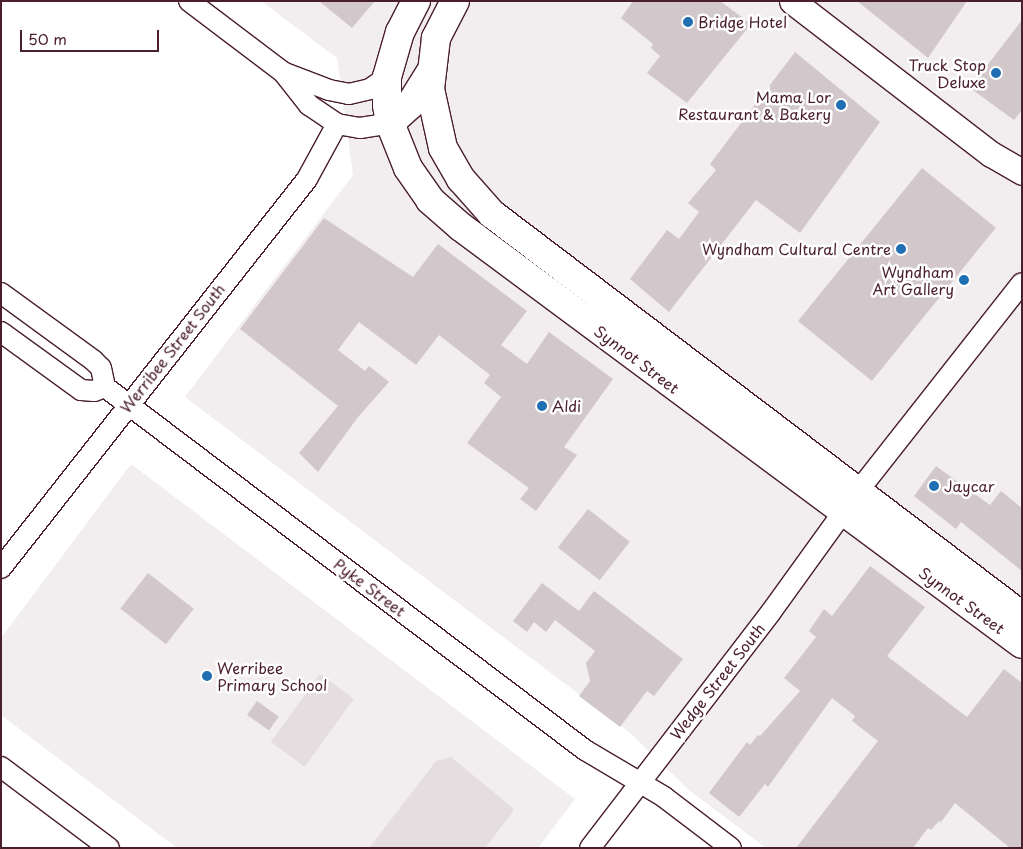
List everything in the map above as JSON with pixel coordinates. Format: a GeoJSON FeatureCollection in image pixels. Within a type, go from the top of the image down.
{"type":"FeatureCollection","features":[{"type":"Feature","properties":{"kind":"highway","name":"Synnot Street"},"geometry":{"type":"LineString","coordinates":[[416,1],[400,32],[387,77],[390,123],[408,168],[431,201],[461,227],[1022,644]]}},
{"type":"Feature","properties":{"kind":"highway"},"geometry":{"type":"LineString","coordinates":[[390,123],[410,105],[430,73],[436,38],[455,1]]}},
{"type":"Feature","properties":{"kind":"highway","name":"Synnot Street"},"geometry":{"type":"LineString","coordinates":[[430,73],[434,110],[443,148],[461,179],[492,214],[859,490],[1022,616]]}},
{"type":"Feature","properties":{"kind":"highway"},"geometry":{"type":"LineString","coordinates":[[656,372],[668,347]]}},
{"type":"Feature","properties":{"kind":"highway"},"geometry":{"type":"LineString","coordinates":[[843,512],[859,490]]}},
{"type":"Feature","properties":{"kind":"street"},"geometry":{"type":"LineString","coordinates":[[189,1],[283,72],[309,105],[337,124],[360,128],[390,123]]}},
{"type":"Feature","properties":{"kind":"street"},"geometry":{"type":"LineString","coordinates":[[792,1],[991,154],[1022,172]]}},
{"type":"Feature","properties":{"kind":"street"},"geometry":{"type":"LineString","coordinates":[[283,72],[329,90],[349,94],[370,89],[387,77]]}},
{"type":"Feature","properties":{"kind":"street","name":"Werribee Street South"},"geometry":{"type":"LineString","coordinates":[[1,568],[127,404],[299,187],[337,124]]}},
{"type":"Feature","properties":{"kind":"street"},"geometry":{"type":"LineString","coordinates":[[991,154],[1022,186]]}},
{"type":"Feature","properties":{"kind":"street"},"geometry":{"type":"LineString","coordinates":[[1008,298],[1022,270]]}},
{"type":"Feature","properties":{"kind":"street"},"geometry":{"type":"LineString","coordinates":[[859,490],[1008,298],[1022,283]]}},
{"type":"Feature","properties":{"kind":"street"},"geometry":{"type":"LineString","coordinates":[[1,293],[93,360],[101,368],[105,387],[94,391],[82,390],[1,332]]}},
{"type":"Feature","properties":{"kind":"street","name":"Pyke Street"},"geometry":{"type":"LineString","coordinates":[[105,387],[585,750],[664,797],[730,848]]}},
{"type":"Feature","properties":{"kind":"street","name":"Wedge Street South"},"geometry":{"type":"LineString","coordinates":[[590,848],[638,782],[771,612],[843,512]]}},
{"type":"Feature","properties":{"kind":"street"},"geometry":{"type":"LineString","coordinates":[[1,767],[109,848]]}},
{"type":"Feature","properties":{"kind":"shaded area"},"geometry":{"type":"Polygon","coordinates":[[[261,1],[1022,1],[1022,848],[766,848],[690,791],[629,732],[185,397],[353,175],[337,58],[261,1]]]}},
{"type":"Feature","properties":{"kind":"shaded area","name":"Werribee Primary School"},"geometry":{"type":"Polygon","coordinates":[[[131,464],[575,799],[538,848],[177,848],[1,715],[1,638],[131,464]]]}},
{"type":"Feature","properties":{"kind":"shaded area"},"geometry":{"type":"Polygon","coordinates":[[[320,674],[354,699],[305,767],[271,742],[320,674]]]}},
{"type":"Feature","properties":{"kind":"shaded area"},"geometry":{"type":"Polygon","coordinates":[[[451,757],[513,808],[513,812],[485,848],[369,848],[436,761],[451,757]]]}},
{"type":"Feature","properties":{"kind":"building"},"geometry":{"type":"Polygon","coordinates":[[[319,1],[375,1],[352,28],[319,1]]]}},
{"type":"Feature","properties":{"kind":"building"},"geometry":{"type":"Polygon","coordinates":[[[633,1],[720,1],[751,24],[687,103],[647,73],[660,56],[651,48],[653,44],[621,18],[633,1]]]}},
{"type":"Feature","properties":{"kind":"building"},"geometry":{"type":"Polygon","coordinates":[[[857,1],[967,1],[928,58],[857,1]]]}},
{"type":"Feature","properties":{"kind":"building"},"geometry":{"type":"Polygon","coordinates":[[[1022,20],[1022,110],[1014,120],[970,88],[1022,20]]]}},
{"type":"Feature","properties":{"kind":"building"},"geometry":{"type":"Polygon","coordinates":[[[795,52],[880,122],[800,233],[756,200],[669,312],[630,279],[667,230],[679,239],[699,212],[688,203],[716,170],[710,164],[795,52]]]}},
{"type":"Feature","properties":{"kind":"building"},"geometry":{"type":"Polygon","coordinates":[[[922,168],[996,228],[872,381],[798,321],[922,168]]]}},
{"type":"Feature","properties":{"kind":"building"},"geometry":{"type":"Polygon","coordinates":[[[324,218],[413,277],[438,244],[527,311],[501,345],[527,364],[549,332],[613,379],[564,447],[577,455],[536,511],[520,499],[529,488],[467,443],[501,397],[484,383],[490,375],[439,335],[416,365],[359,322],[338,350],[365,371],[369,366],[389,382],[358,417],[318,472],[299,453],[338,406],[240,329],[324,218]]]}},
{"type":"Feature","properties":{"kind":"building"},"geometry":{"type":"Polygon","coordinates":[[[936,466],[990,505],[1001,491],[1022,508],[1022,571],[961,522],[956,529],[914,496],[936,466]]]}},
{"type":"Feature","properties":{"kind":"building"},"geometry":{"type":"Polygon","coordinates":[[[588,509],[630,542],[600,580],[558,548],[588,509]]]}},
{"type":"Feature","properties":{"kind":"building"},"geometry":{"type":"Polygon","coordinates":[[[870,566],[925,607],[887,656],[967,717],[1004,669],[1022,683],[1022,848],[1010,848],[955,803],[941,822],[939,821],[931,830],[928,828],[913,848],[796,848],[878,741],[852,721],[855,716],[832,698],[768,787],[765,784],[739,817],[709,793],[747,742],[750,745],[758,735],[760,736],[800,691],[784,678],[816,637],[809,631],[824,609],[832,616],[870,566]]]}},
{"type":"Feature","properties":{"kind":"building"},"geometry":{"type":"Polygon","coordinates":[[[148,573],[194,609],[166,644],[120,608],[148,573]]]}},
{"type":"Feature","properties":{"kind":"building"},"geometry":{"type":"Polygon","coordinates":[[[542,583],[579,611],[594,591],[683,659],[654,696],[647,691],[620,727],[579,696],[590,681],[586,663],[595,651],[555,620],[546,632],[534,622],[527,632],[513,621],[542,583]]]}},
{"type":"Feature","properties":{"kind":"building"},"geometry":{"type":"Polygon","coordinates":[[[257,701],[279,717],[269,731],[247,715],[257,701]]]}},
{"type":"Feature","properties":{"kind":"place","name":"Bridge Hotel"},"geometry":{"type":"Point","coordinates":[688,22]}},
{"type":"Feature","properties":{"kind":"place","name":"Truck Stop Deluxe"},"geometry":{"type":"Point","coordinates":[996,73]}},
{"type":"Feature","properties":{"kind":"place","name":"Mama Lor Restaurant & Bakery"},"geometry":{"type":"Point","coordinates":[841,105]}},
{"type":"Feature","properties":{"kind":"place","name":"Wyndham Cultural Centre"},"geometry":{"type":"Point","coordinates":[901,249]}},
{"type":"Feature","properties":{"kind":"place","name":"Wyndham Art Gallery"},"geometry":{"type":"Point","coordinates":[964,280]}},
{"type":"Feature","properties":{"kind":"place","name":"Aldi"},"geometry":{"type":"Point","coordinates":[542,406]}},
{"type":"Feature","properties":{"kind":"place","name":"Jaycar"},"geometry":{"type":"Point","coordinates":[934,486]}},
{"type":"Feature","properties":{"kind":"place","name":"Werribee Primary School"},"geometry":{"type":"Point","coordinates":[207,676]}}]}
